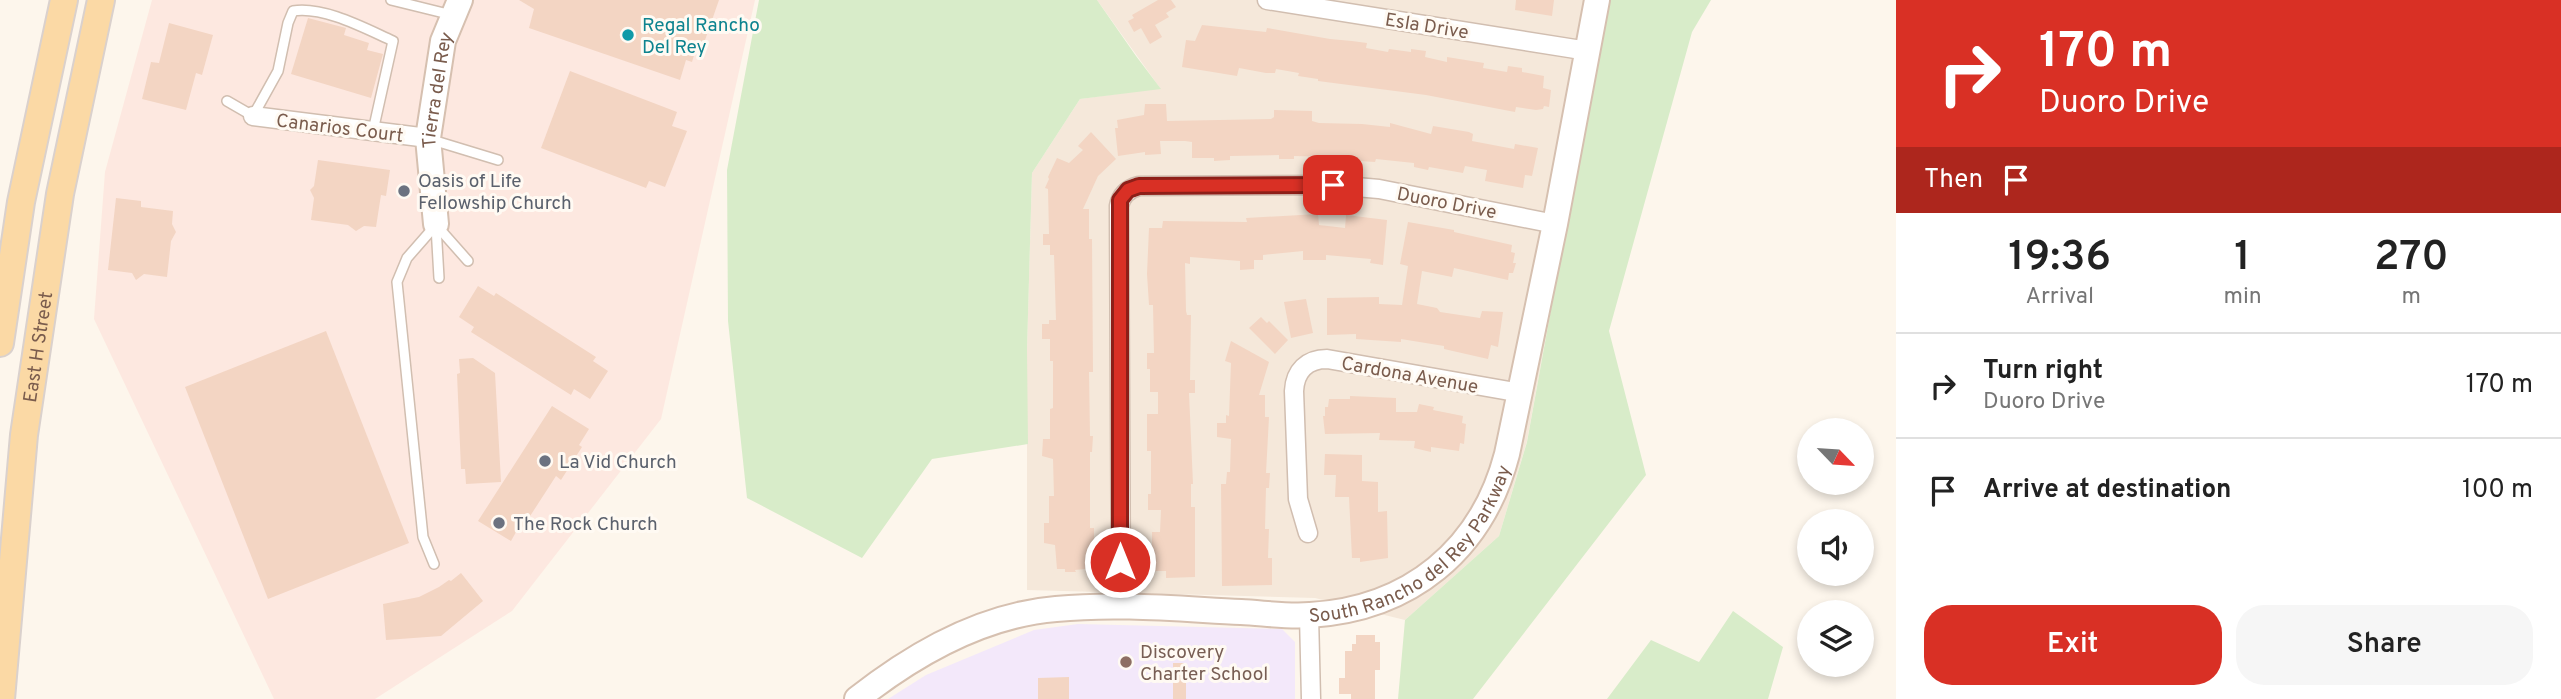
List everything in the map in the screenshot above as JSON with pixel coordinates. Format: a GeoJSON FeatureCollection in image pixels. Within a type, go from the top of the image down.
{"type":"FeatureCollection","features":[{"type":"Feature","properties":{"kind":"main road","name":"East H Street"},"geometry":{"type":"LineString","coordinates":[[0,343],[21,202],[64,0]]}},
{"type":"Feature","properties":{"kind":"main road","name":"East H Street"},"geometry":{"type":"LineString","coordinates":[[1,699],[24,435],[60,194],[101,0]]}},
{"type":"Feature","properties":{"kind":"street","name":"Esla Drive"},"geometry":{"type":"LineString","coordinates":[[1267,0],[1588,51]]}},
{"type":"Feature","properties":{"kind":"street","name":"South Rancho del Rey Parkway"},"geometry":{"type":"LineString","coordinates":[[857,699],[912,659],[957,635],[1005,619],[1054,609],[1121,606],[1309,615],[1374,603],[1391,597],[1423,580],[1451,556],[1475,529],[1495,493],[1507,454],[1555,224],[1597,0]]}},
{"type":"Feature","properties":{"kind":"street","name":"Tierra del Rey"},"geometry":{"type":"LineString","coordinates":[[436,224],[428,138],[443,41],[457,8]]}},
{"type":"Feature","properties":{"kind":"street","name":"Canarios Court"},"geometry":{"type":"LineString","coordinates":[[253,116],[428,138]]}},
{"type":"Feature","properties":{"kind":"street","name":"Duoro Drive"},"geometry":{"type":"LineString","coordinates":[[1121,606],[1119,206],[1128,190],[1139,186],[1333,185],[1378,189],[1555,224]]}},
{"type":"Feature","properties":{"kind":"street","name":"Cardona Avenue"},"geometry":{"type":"LineString","coordinates":[[1308,533],[1298,499],[1294,391],[1296,376],[1306,364],[1327,359],[1521,393]]}},
{"type":"Feature","properties":{"kind":"street"},"geometry":{"type":"LineString","coordinates":[[1309,615],[1311,699]]}},
{"type":"Feature","properties":{"kind":"lane"},"geometry":{"type":"LineString","coordinates":[[391,0],[457,8]]}},
{"type":"Feature","properties":{"kind":"lane"},"geometry":{"type":"LineString","coordinates":[[227,101],[253,116],[278,71],[293,11],[301,10],[337,18],[393,41],[373,131]]}},
{"type":"Feature","properties":{"kind":"lane"},"geometry":{"type":"LineString","coordinates":[[428,138],[498,160]]}},
{"type":"Feature","properties":{"kind":"lane"},"geometry":{"type":"LineString","coordinates":[[436,224],[468,261]]}},
{"type":"Feature","properties":{"kind":"lane"},"geometry":{"type":"LineString","coordinates":[[436,224],[439,278]]}},
{"type":"Feature","properties":{"kind":"lane"},"geometry":{"type":"LineString","coordinates":[[434,564],[423,537],[397,282],[407,258],[436,224]]}},
{"type":"Feature","properties":{"kind":"shaded area"},"geometry":{"type":"Polygon","coordinates":[[[152,0],[755,0],[661,419],[512,611],[375,699],[274,699],[94,319],[105,172],[152,0]]]}},
{"type":"Feature","properties":{"kind":"shaded area"},"geometry":{"type":"Polygon","coordinates":[[[1097,0],[1607,0],[1527,441],[1499,536],[1405,620],[1315,598],[1027,590],[1027,350],[1032,173],[1080,99],[1160,88],[1097,0]]]}},
{"type":"Feature","properties":{"kind":"shaded area","name":"Discovery Charter School"},"geometry":{"type":"Polygon","coordinates":[[[1078,624],[1282,629],[1295,642],[1295,699],[888,699],[926,675],[1034,630],[1078,624]]]}},
{"type":"Feature","properties":{"kind":"green space"},"geometry":{"type":"Polygon","coordinates":[[[759,0],[1097,0],[1161,89],[1080,99],[1032,173],[1027,350],[1028,444],[932,459],[862,558],[747,498],[728,321],[727,170],[759,0]]]}},
{"type":"Feature","properties":{"kind":"green space"},"geometry":{"type":"Polygon","coordinates":[[[1607,0],[1711,0],[1692,32],[1609,331],[1646,475],[1473,699],[1398,699],[1405,620],[1499,536],[1527,442],[1607,0]]]}},
{"type":"Feature","properties":{"kind":"green space"},"geometry":{"type":"Polygon","coordinates":[[[1733,611],[1783,647],[1768,699],[1607,699],[1651,640],[1699,662],[1733,611]]]}},
{"type":"Feature","properties":{"kind":"building","name":"Regal Rancho Del Rey"},"geometry":{"type":"Polygon","coordinates":[[[519,0],[719,0],[704,43],[698,42],[692,62],[686,60],[680,80],[529,28],[534,9],[519,0]]]}},
{"type":"Feature","properties":{"kind":"building"},"geometry":{"type":"Polygon","coordinates":[[[1158,0],[1171,0],[1176,7],[1166,13],[1169,17],[1155,25],[1162,37],[1150,44],[1141,28],[1134,32],[1128,21],[1134,18],[1132,15],[1158,0]]]}},
{"type":"Feature","properties":{"kind":"building"},"geometry":{"type":"Polygon","coordinates":[[[1516,0],[1554,0],[1552,16],[1515,10],[1516,0]]]}},
{"type":"Feature","properties":{"kind":"building"},"geometry":{"type":"Polygon","coordinates":[[[308,18],[346,28],[344,35],[369,43],[367,50],[383,54],[371,98],[291,74],[308,18]]]}},
{"type":"Feature","properties":{"kind":"building"},"geometry":{"type":"Polygon","coordinates":[[[169,23],[213,35],[202,75],[196,73],[186,110],[142,99],[151,62],[159,63],[169,23]]]}},
{"type":"Feature","properties":{"kind":"building"},"geometry":{"type":"Polygon","coordinates":[[[1202,25],[1266,32],[1267,28],[1367,43],[1366,48],[1388,52],[1389,49],[1426,51],[1425,57],[1447,62],[1447,57],[1484,63],[1483,68],[1507,72],[1508,66],[1522,68],[1522,72],[1544,76],[1543,88],[1551,90],[1549,107],[1536,110],[1516,107],[1515,112],[1426,95],[1318,81],[1298,76],[1299,73],[1276,69],[1275,73],[1266,73],[1239,68],[1237,76],[1182,67],[1186,40],[1195,41],[1202,25]]]}},
{"type":"Feature","properties":{"kind":"building"},"geometry":{"type":"Polygon","coordinates":[[[570,71],[677,112],[672,126],[687,131],[665,187],[649,181],[646,188],[541,148],[570,71]]]}},
{"type":"Feature","properties":{"kind":"building"},"geometry":{"type":"Polygon","coordinates":[[[1145,104],[1166,104],[1167,121],[1271,119],[1274,117],[1274,110],[1312,111],[1312,121],[1319,123],[1390,127],[1390,123],[1431,134],[1433,126],[1469,132],[1473,134],[1472,141],[1514,149],[1515,144],[1538,148],[1532,176],[1525,175],[1523,188],[1485,181],[1487,170],[1465,166],[1463,173],[1429,167],[1428,170],[1414,167],[1414,163],[1376,159],[1375,162],[1294,156],[1294,159],[1279,159],[1279,155],[1230,156],[1230,160],[1214,161],[1214,158],[1192,158],[1192,142],[1185,141],[1160,141],[1161,154],[1145,155],[1145,152],[1118,156],[1115,128],[1118,128],[1117,120],[1144,115],[1145,104]]]}},
{"type":"Feature","properties":{"kind":"building"},"geometry":{"type":"Polygon","coordinates":[[[1091,132],[1116,159],[1098,176],[1083,209],[1089,209],[1089,239],[1092,239],[1093,372],[1089,372],[1090,436],[1093,436],[1090,452],[1090,528],[1094,528],[1094,544],[1092,566],[1085,566],[1085,569],[1075,570],[1076,572],[1065,572],[1065,569],[1057,569],[1055,545],[1044,543],[1044,523],[1049,523],[1049,496],[1054,496],[1053,459],[1042,456],[1043,439],[1050,439],[1053,361],[1050,361],[1050,339],[1042,339],[1042,324],[1056,320],[1054,255],[1050,255],[1050,245],[1043,245],[1043,234],[1049,234],[1048,189],[1045,188],[1057,158],[1069,163],[1083,150],[1078,146],[1091,132]]]}},
{"type":"Feature","properties":{"kind":"building"},"geometry":{"type":"Polygon","coordinates":[[[318,160],[390,170],[386,196],[381,195],[376,227],[364,226],[356,231],[348,225],[311,220],[314,198],[310,190],[314,186],[318,160]]]}},
{"type":"Feature","properties":{"kind":"building"},"geometry":{"type":"Polygon","coordinates":[[[116,198],[141,201],[141,207],[173,211],[172,224],[176,232],[171,241],[167,277],[144,274],[136,280],[132,273],[108,270],[116,198]]]}},
{"type":"Feature","properties":{"kind":"building"},"geometry":{"type":"Polygon","coordinates":[[[1318,214],[1319,225],[1345,228],[1346,215],[1387,220],[1383,265],[1370,263],[1371,259],[1326,255],[1326,260],[1303,260],[1303,251],[1263,255],[1263,260],[1254,260],[1254,269],[1240,270],[1240,261],[1190,257],[1190,264],[1185,263],[1186,311],[1187,315],[1191,315],[1190,380],[1195,380],[1195,393],[1189,393],[1193,484],[1191,507],[1195,507],[1195,577],[1166,578],[1166,571],[1152,571],[1152,532],[1160,532],[1161,510],[1148,510],[1148,494],[1151,494],[1151,451],[1147,451],[1147,414],[1158,414],[1158,392],[1150,392],[1150,369],[1147,369],[1147,353],[1154,353],[1153,305],[1149,305],[1147,274],[1149,228],[1162,228],[1163,221],[1247,222],[1246,218],[1318,214]]]}},
{"type":"Feature","properties":{"kind":"building"},"geometry":{"type":"Polygon","coordinates":[[[1408,222],[1454,230],[1512,245],[1511,252],[1515,253],[1513,263],[1516,263],[1508,280],[1454,268],[1452,277],[1422,271],[1417,304],[1437,308],[1440,312],[1480,318],[1482,311],[1503,312],[1498,347],[1491,345],[1488,359],[1444,349],[1444,346],[1401,339],[1401,342],[1356,339],[1356,334],[1327,335],[1327,298],[1379,297],[1379,304],[1402,305],[1408,266],[1400,264],[1408,222]]]}},
{"type":"Feature","properties":{"kind":"building"},"geometry":{"type":"Polygon","coordinates":[[[478,286],[494,296],[496,293],[596,357],[593,361],[608,371],[590,399],[574,389],[571,395],[471,332],[474,327],[459,317],[478,286]]]}},
{"type":"Feature","properties":{"kind":"building"},"geometry":{"type":"Polygon","coordinates":[[[1306,299],[1313,333],[1291,338],[1284,302],[1306,299]]]}},
{"type":"Feature","properties":{"kind":"building"},"geometry":{"type":"Polygon","coordinates":[[[1261,317],[1267,323],[1269,321],[1288,340],[1275,354],[1249,328],[1261,317]]]}},
{"type":"Feature","properties":{"kind":"building"},"geometry":{"type":"Polygon","coordinates":[[[326,331],[409,543],[268,599],[185,387],[326,331]]]}},
{"type":"Feature","properties":{"kind":"building"},"geometry":{"type":"Polygon","coordinates":[[[1231,341],[1269,362],[1259,395],[1265,395],[1265,417],[1269,417],[1266,473],[1270,473],[1269,488],[1266,488],[1265,529],[1269,529],[1268,558],[1272,558],[1272,585],[1222,586],[1221,484],[1226,484],[1227,472],[1230,472],[1231,439],[1217,437],[1217,423],[1226,423],[1226,415],[1229,416],[1231,363],[1225,361],[1231,341]]]}},
{"type":"Feature","properties":{"kind":"building"},"geometry":{"type":"Polygon","coordinates":[[[473,358],[495,373],[501,482],[466,484],[465,469],[461,469],[457,374],[460,373],[459,359],[473,358]]]}},
{"type":"Feature","properties":{"kind":"building"},"geometry":{"type":"Polygon","coordinates":[[[1350,396],[1396,398],[1396,412],[1417,412],[1419,404],[1434,407],[1433,410],[1463,416],[1462,423],[1466,424],[1464,444],[1460,443],[1459,451],[1431,447],[1431,452],[1414,448],[1415,441],[1379,440],[1380,433],[1325,434],[1323,416],[1329,399],[1350,399],[1350,396]]]}},
{"type":"Feature","properties":{"kind":"building","name":"La Vid Church"},"geometry":{"type":"Polygon","coordinates":[[[552,406],[589,429],[579,445],[582,447],[561,480],[556,476],[511,541],[478,521],[552,406]]]}},
{"type":"Feature","properties":{"kind":"building"},"geometry":{"type":"Polygon","coordinates":[[[1325,454],[1362,455],[1362,481],[1378,482],[1378,512],[1387,511],[1388,558],[1360,562],[1360,558],[1352,558],[1349,497],[1335,497],[1336,475],[1324,475],[1325,454]]]}},
{"type":"Feature","properties":{"kind":"building"},"geometry":{"type":"Polygon","coordinates":[[[461,573],[483,601],[441,636],[386,640],[383,604],[419,597],[461,573]]]}},
{"type":"Feature","properties":{"kind":"building"},"geometry":{"type":"Polygon","coordinates":[[[1356,635],[1375,635],[1375,642],[1380,642],[1380,670],[1375,670],[1375,699],[1351,699],[1351,694],[1339,694],[1339,678],[1345,678],[1345,651],[1352,651],[1352,644],[1356,644],[1356,635]]]}},
{"type":"Feature","properties":{"kind":"building"},"geometry":{"type":"Polygon","coordinates":[[[1173,663],[1186,663],[1186,699],[1173,699],[1173,663]]]}},
{"type":"Feature","properties":{"kind":"building"},"geometry":{"type":"Polygon","coordinates":[[[1069,677],[1069,699],[1038,699],[1038,678],[1069,677]]]}},
{"type":"Feature","properties":{"kind":"place","name":"Regal Rancho Del Rey"},"geometry":{"type":"Point","coordinates":[628,35]}},
{"type":"Feature","properties":{"kind":"place","name":"Oasis of Life Fellowship Church"},"geometry":{"type":"Point","coordinates":[404,191]}},
{"type":"Feature","properties":{"kind":"place","name":"La Vid Church"},"geometry":{"type":"Point","coordinates":[545,461]}},
{"type":"Feature","properties":{"kind":"place","name":"The Rock Church"},"geometry":{"type":"Point","coordinates":[499,523]}},
{"type":"Feature","properties":{"kind":"place","name":"Discovery Charter School"},"geometry":{"type":"Point","coordinates":[1126,662]}},
{"type":"Feature","properties":{"kind":"route"},"geometry":{"type":"LineString","coordinates":[[1120,562],[1120,200],[1128,190],[1139,186],[1333,185]]}}]}
